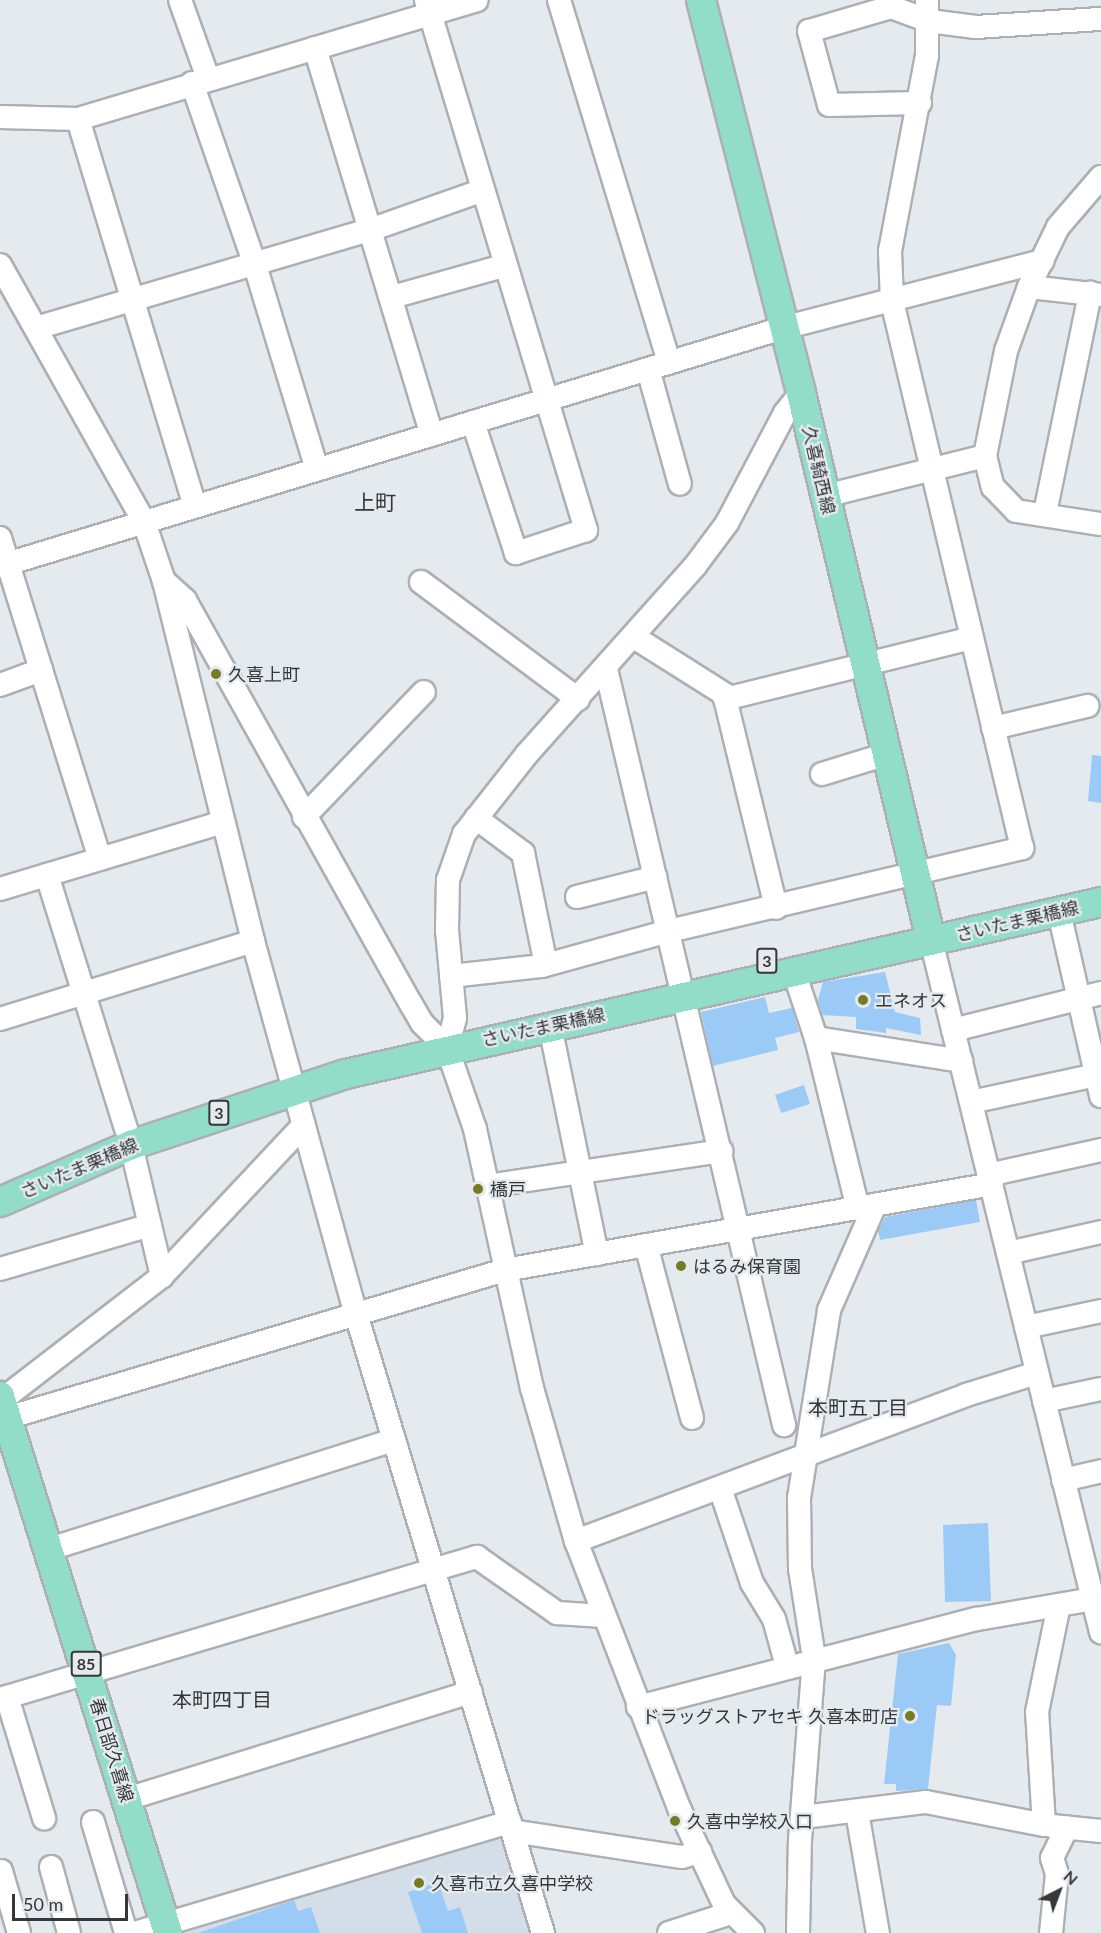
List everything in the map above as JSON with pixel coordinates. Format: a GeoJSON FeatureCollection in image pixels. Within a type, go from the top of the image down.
{"type":"FeatureCollection","features":[{"type":"Feature","properties":{"kind":"main road","name":"久喜騎西線"},"geometry":{"type":"LineString","coordinates":[[701,0],[801,393],[929,932]]}},
{"type":"Feature","properties":{"kind":"main road","name":"さいたま栗橋線"},"geometry":{"type":"LineString","coordinates":[[444,1039],[550,1026],[681,989],[794,972],[1101,884]]}},
{"type":"Feature","properties":{"kind":"main road","name":"さいたま栗橋線"},"geometry":{"type":"LineString","coordinates":[[0,1183],[293,1080],[444,1039],[681,989],[929,932],[1059,912],[1101,903]]}},
{"type":"Feature","properties":{"kind":"main road","name":"さいたま栗橋線"},"geometry":{"type":"LineString","coordinates":[[0,1202],[129,1137]]}},
{"type":"Feature","properties":{"kind":"main road","name":"春日部久喜線"},"geometry":{"type":"LineString","coordinates":[[3,1408],[50,1549],[167,1928]]}},
{"type":"Feature","properties":{"kind":"street"},"geometry":{"type":"LineString","coordinates":[[180,0],[200,81],[316,469]]}},
{"type":"Feature","properties":{"kind":"street"},"geometry":{"type":"LineString","coordinates":[[0,117],[78,119],[315,48],[428,7],[477,0]]}},
{"type":"Feature","properties":{"kind":"street"},"geometry":{"type":"LineString","coordinates":[[559,0],[658,366],[680,484]]}},
{"type":"Feature","properties":{"kind":"street"},"geometry":{"type":"LineString","coordinates":[[428,7],[503,266],[586,530],[516,553],[473,422]]}},
{"type":"Feature","properties":{"kind":"street"},"geometry":{"type":"LineString","coordinates":[[920,103],[829,105],[809,31],[891,7],[928,10],[976,27],[1101,19]]}},
{"type":"Feature","properties":{"kind":"street"},"geometry":{"type":"LineString","coordinates":[[451,976],[546,965],[669,931],[776,908],[915,872],[1022,848],[892,301],[890,251],[920,103],[928,10]]}},
{"type":"Feature","properties":{"kind":"street"},"geometry":{"type":"LineString","coordinates":[[315,48],[432,435]]}},
{"type":"Feature","properties":{"kind":"street"},"geometry":{"type":"LineString","coordinates":[[78,119],[135,298],[195,506]]}},
{"type":"Feature","properties":{"kind":"street"},"geometry":{"type":"LineString","coordinates":[[1101,177],[1058,227],[1029,287],[1006,351],[985,456],[993,487],[1016,511],[1044,513],[1101,524]]}},
{"type":"Feature","properties":{"kind":"street"},"geometry":{"type":"LineString","coordinates":[[36,328],[254,262],[370,230],[481,191]]}},
{"type":"Feature","properties":{"kind":"street"},"geometry":{"type":"LineString","coordinates":[[4,565],[783,328],[1042,261]]}},
{"type":"Feature","properties":{"kind":"street"},"geometry":{"type":"LineString","coordinates":[[0,265],[144,522],[164,580],[253,941],[356,1314],[543,1933]]}},
{"type":"Feature","properties":{"kind":"street"},"geometry":{"type":"LineString","coordinates":[[392,297],[503,266]]}},
{"type":"Feature","properties":{"kind":"street"},"geometry":{"type":"LineString","coordinates":[[1029,287],[1095,294],[1044,513]]}},
{"type":"Feature","properties":{"kind":"street"},"geometry":{"type":"LineString","coordinates":[[444,1039],[455,1018],[451,976],[448,880],[456,851],[476,818],[634,637],[727,523],[785,413],[801,393]]}},
{"type":"Feature","properties":{"kind":"street"},"geometry":{"type":"LineString","coordinates":[[825,496],[985,456]]}},
{"type":"Feature","properties":{"kind":"street"},"geometry":{"type":"LineString","coordinates":[[0,538],[4,565],[41,670],[100,859]]}},
{"type":"Feature","properties":{"kind":"street"},"geometry":{"type":"LineString","coordinates":[[164,580],[185,600],[304,817],[411,1004],[444,1039],[475,1129],[505,1270],[549,1454],[576,1541],[638,1707],[700,1852],[731,1913],[753,1933]]}},
{"type":"Feature","properties":{"kind":"street"},"geometry":{"type":"LineString","coordinates":[[421,582],[578,699]]}},
{"type":"Feature","properties":{"kind":"street"},"geometry":{"type":"LineString","coordinates":[[634,637],[725,699],[776,908]]}},
{"type":"Feature","properties":{"kind":"street"},"geometry":{"type":"LineString","coordinates":[[725,699],[972,638]]}},
{"type":"Feature","properties":{"kind":"street"},"geometry":{"type":"LineString","coordinates":[[606,669],[740,1228],[784,1425]]}},
{"type":"Feature","properties":{"kind":"street"},"geometry":{"type":"LineString","coordinates":[[0,685],[41,670]]}},
{"type":"Feature","properties":{"kind":"street"},"geometry":{"type":"LineString","coordinates":[[304,817],[424,692]]}},
{"type":"Feature","properties":{"kind":"street"},"geometry":{"type":"LineString","coordinates":[[993,728],[1087,706]]}},
{"type":"Feature","properties":{"kind":"street"},"geometry":{"type":"LineString","coordinates":[[822,774],[887,754]]}},
{"type":"Feature","properties":{"kind":"street"},"geometry":{"type":"LineString","coordinates":[[476,818],[523,853],[546,965]]}},
{"type":"Feature","properties":{"kind":"street"},"geometry":{"type":"LineString","coordinates":[[0,889],[223,822]]}},
{"type":"Feature","properties":{"kind":"street"},"geometry":{"type":"LineString","coordinates":[[47,875],[129,1137],[162,1276]]}},
{"type":"Feature","properties":{"kind":"street"},"geometry":{"type":"LineString","coordinates":[[577,897],[656,877]]}},
{"type":"Feature","properties":{"kind":"street"},"geometry":{"type":"LineString","coordinates":[[971,1102],[1099,1082],[1059,912]]}},
{"type":"Feature","properties":{"kind":"street"},"geometry":{"type":"LineString","coordinates":[[929,932],[1063,1480],[1092,1553],[1093,1599],[1101,1631]]}},
{"type":"Feature","properties":{"kind":"street"},"geometry":{"type":"LineString","coordinates":[[0,1018],[253,941]]}},
{"type":"Feature","properties":{"kind":"street"},"geometry":{"type":"LineString","coordinates":[[794,972],[866,1208],[829,1310],[799,1498],[800,1569],[814,1658],[798,1933]]}},
{"type":"Feature","properties":{"kind":"street"},"geometry":{"type":"LineString","coordinates":[[953,1030],[1101,993]]}},
{"type":"Feature","properties":{"kind":"street"},"geometry":{"type":"LineString","coordinates":[[550,1026],[597,1254]]}},
{"type":"Feature","properties":{"kind":"street"},"geometry":{"type":"LineString","coordinates":[[816,1038],[961,1061]]}},
{"type":"Feature","properties":{"kind":"street"},"geometry":{"type":"LineString","coordinates":[[3,1408],[162,1276],[304,1125]]}},
{"type":"Feature","properties":{"kind":"street"},"geometry":{"type":"LineString","coordinates":[[3,1408],[356,1314],[505,1270],[866,1208],[1101,1150]]}},
{"type":"Feature","properties":{"kind":"street"},"geometry":{"type":"LineString","coordinates":[[487,1186],[580,1170],[720,1151]]}},
{"type":"Feature","properties":{"kind":"street"},"geometry":{"type":"LineString","coordinates":[[0,1269],[150,1225]]}},
{"type":"Feature","properties":{"kind":"street"},"geometry":{"type":"LineString","coordinates":[[1008,1253],[1101,1232]]}},
{"type":"Feature","properties":{"kind":"street"},"geometry":{"type":"LineString","coordinates":[[646,1245],[692,1418]]}},
{"type":"Feature","properties":{"kind":"street"},"geometry":{"type":"LineString","coordinates":[[1026,1328],[1101,1311]]}},
{"type":"Feature","properties":{"kind":"street"},"geometry":{"type":"LineString","coordinates":[[576,1541],[1037,1373]]}},
{"type":"Feature","properties":{"kind":"street"},"geometry":{"type":"LineString","coordinates":[[1044,1401],[1101,1389]]}},
{"type":"Feature","properties":{"kind":"street"},"geometry":{"type":"LineString","coordinates":[[50,1549],[394,1440]]}},
{"type":"Feature","properties":{"kind":"street"},"geometry":{"type":"LineString","coordinates":[[1063,1480],[1101,1471]]}},
{"type":"Feature","properties":{"kind":"street"},"geometry":{"type":"LineString","coordinates":[[720,1488],[752,1583],[774,1619],[786,1666]]}},
{"type":"Feature","properties":{"kind":"street"},"geometry":{"type":"LineString","coordinates":[[44,1818],[3,1698],[477,1557],[557,1613],[604,1616]]}},
{"type":"Feature","properties":{"kind":"street"},"geometry":{"type":"LineString","coordinates":[[638,1707],[814,1658],[976,1619],[1093,1599]]}},
{"type":"Feature","properties":{"kind":"street"},"geometry":{"type":"LineString","coordinates":[[1044,1825],[1037,1712],[1059,1605]]}},
{"type":"Feature","properties":{"kind":"street"},"geometry":{"type":"LineString","coordinates":[[127,1799],[471,1692]]}},
{"type":"Feature","properties":{"kind":"street"},"geometry":{"type":"LineString","coordinates":[[803,1817],[926,1802],[1044,1825],[1101,1831]]}},
{"type":"Feature","properties":{"kind":"street"},"geometry":{"type":"LineString","coordinates":[[857,1812],[878,1933]]}},
{"type":"Feature","properties":{"kind":"street"},"geometry":{"type":"LineString","coordinates":[[93,1822],[126,1933]]}},
{"type":"Feature","properties":{"kind":"street"},"geometry":{"type":"LineString","coordinates":[[135,1933],[167,1928],[511,1826],[682,1857],[700,1852]]}},
{"type":"Feature","properties":{"kind":"street"},"geometry":{"type":"LineString","coordinates":[[1051,1933],[1057,1874],[1052,1858],[1067,1827]]}},
{"type":"Feature","properties":{"kind":"street"},"geometry":{"type":"LineString","coordinates":[[51,1867],[69,1933]]}},
{"type":"Feature","properties":{"kind":"street"},"geometry":{"type":"LineString","coordinates":[[1,1871],[19,1933]]}},
{"type":"Feature","properties":{"kind":"street"},"geometry":{"type":"LineString","coordinates":[[669,1933],[731,1913]]}},
{"type":"Feature","properties":{"kind":"shaded area","name":"久喜市立久喜中学校"},"geometry":{"type":"Polygon","coordinates":[[[492,1833],[502,1841],[529,1933],[181,1933],[181,1926],[492,1833]]]}},
{"type":"Feature","properties":{"kind":"building"},"geometry":{"type":"Polygon","coordinates":[[[1092,755],[1101,756],[1101,803],[1088,801],[1092,755]]]}},
{"type":"Feature","properties":{"kind":"building"},"geometry":{"type":"Polygon","coordinates":[[[885,972],[895,1012],[920,1018],[921,1035],[886,1028],[886,1033],[856,1029],[856,1017],[822,1015],[818,1000],[823,982],[885,972]]]}},
{"type":"Feature","properties":{"kind":"building"},"geometry":{"type":"Polygon","coordinates":[[[765,997],[769,1013],[792,1008],[799,1032],[775,1038],[778,1050],[713,1066],[701,1012],[765,997]]]}},
{"type":"Feature","properties":{"kind":"building"},"geometry":{"type":"Polygon","coordinates":[[[804,1085],[810,1104],[781,1113],[775,1095],[804,1085]]]}},
{"type":"Feature","properties":{"kind":"building"},"geometry":{"type":"Polygon","coordinates":[[[976,1200],[980,1222],[880,1240],[878,1231],[885,1217],[976,1200]]]}},
{"type":"Feature","properties":{"kind":"building"},"geometry":{"type":"Polygon","coordinates":[[[988,1523],[991,1601],[945,1602],[943,1525],[988,1523]]]}},
{"type":"Feature","properties":{"kind":"building"},"geometry":{"type":"Polygon","coordinates":[[[949,1643],[956,1655],[951,1706],[937,1705],[928,1789],[896,1791],[896,1784],[884,1784],[898,1654],[949,1643]]]}},
{"type":"Feature","properties":{"kind":"building"},"geometry":{"type":"Polygon","coordinates":[[[438,1882],[448,1911],[460,1907],[468,1933],[422,1933],[408,1892],[438,1882]]]}},
{"type":"Feature","properties":{"kind":"building"},"geometry":{"type":"Polygon","coordinates":[[[294,1900],[298,1911],[311,1907],[320,1933],[198,1933],[294,1900]]]}},
{"type":"Feature","properties":{"kind":"place","name":"久喜上町"},"geometry":{"type":"Point","coordinates":[216,674]}},
{"type":"Feature","properties":{"kind":"place","name":"エネオス"},"geometry":{"type":"Point","coordinates":[863,1000]}},
{"type":"Feature","properties":{"kind":"place","name":"橋戸"},"geometry":{"type":"Point","coordinates":[478,1189]}},
{"type":"Feature","properties":{"kind":"place","name":"はるみ保育園"},"geometry":{"type":"Point","coordinates":[681,1266]}},
{"type":"Feature","properties":{"kind":"place","name":"ドラッグストアセキ 久喜本町店"},"geometry":{"type":"Point","coordinates":[910,1716]}},
{"type":"Feature","properties":{"kind":"place","name":"久喜中学校入口"},"geometry":{"type":"Point","coordinates":[675,1821]}},
{"type":"Feature","properties":{"kind":"place","name":"久喜市立久喜中学校"},"geometry":{"type":"Point","coordinates":[419,1883]}},
{"type":"Feature","properties":{"kind":"district","name":"上町"},"geometry":{"type":"Point","coordinates":[375,502]}},
{"type":"Feature","properties":{"kind":"district","name":"本町五丁目"},"geometry":{"type":"Point","coordinates":[858,1407]}},
{"type":"Feature","properties":{"kind":"district","name":"本町四丁目"},"geometry":{"type":"Point","coordinates":[222,1699]}}]}
